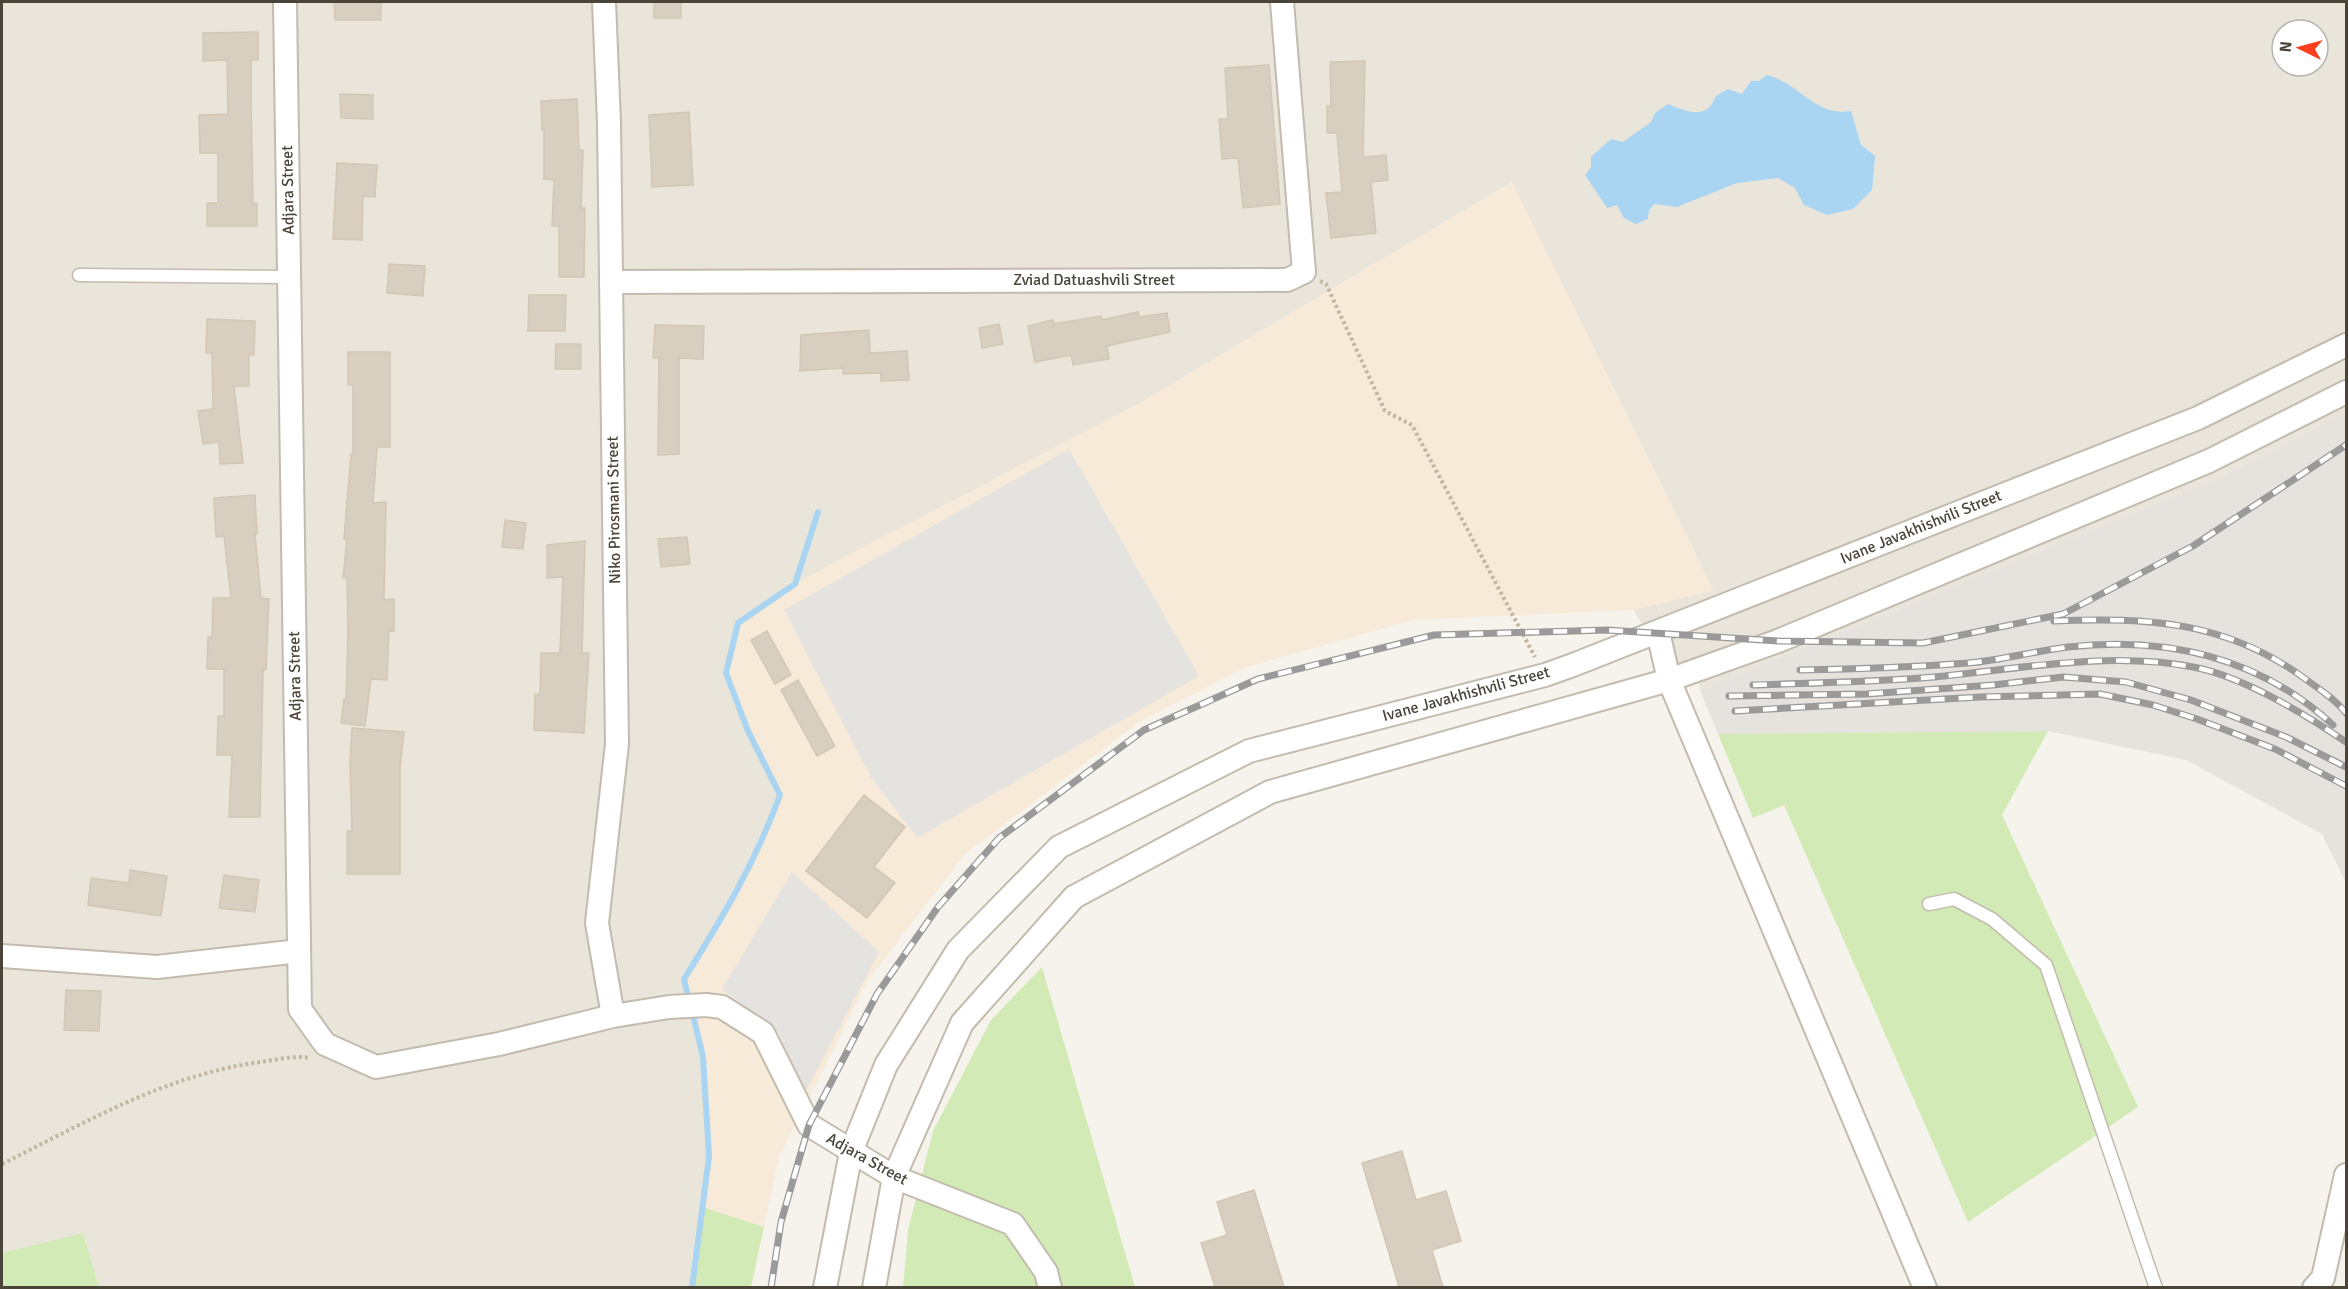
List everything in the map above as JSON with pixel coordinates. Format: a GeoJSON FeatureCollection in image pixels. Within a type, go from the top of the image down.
{"type":"FeatureCollection","features":[{"type":"Feature","properties":{"kind":"street","name":"Adjara Street"},"geometry":{"type":"LineString","coordinates":[[285,2],[300,1009],[325,1044],[376,1066],[499,1044],[613,1016],[669,1007],[706,1005],[722,1008],[763,1033],[809,1125],[894,1177],[1013,1224],[1046,1272],[1050,1287]]}},
{"type":"Feature","properties":{"kind":"street","name":"Niko Pirosmani Street"},"geometry":{"type":"LineString","coordinates":[[604,2],[611,282],[617,744],[597,923],[613,1016]]}},
{"type":"Feature","properties":{"kind":"street"},"geometry":{"type":"LineString","coordinates":[[1282,2],[1304,272]]}},
{"type":"Feature","properties":{"kind":"street","name":"Zviad Datuashvili Street"},"geometry":{"type":"LineString","coordinates":[[611,282],[1287,280],[1304,272]]}},
{"type":"Feature","properties":{"kind":"street","name":"Ivane Javakhishvili Street"},"geometry":{"type":"LineString","coordinates":[[825,1287],[851,1152],[885,1065],[957,950],[1059,847],[1249,750],[1545,675],[1658,633],[2198,418],[2346,345]]}},
{"type":"Feature","properties":{"kind":"street"},"geometry":{"type":"LineString","coordinates":[[874,1287],[894,1177],[962,1023],[1074,897],[1270,792],[1669,680],[1778,641],[2209,461],[2346,392]]}},
{"type":"Feature","properties":{"kind":"street"},"geometry":{"type":"LineString","coordinates":[[1658,633],[1669,680],[1925,1287]]}},
{"type":"Feature","properties":{"kind":"street"},"geometry":{"type":"LineString","coordinates":[[2,956],[156,967],[299,951]]}},
{"type":"Feature","properties":{"kind":"street"},"geometry":{"type":"LineString","coordinates":[[2314,1287],[2323,1278],[2346,1175]]}},
{"type":"Feature","properties":{"kind":"lane"},"geometry":{"type":"LineString","coordinates":[[80,275],[289,277]]}},
{"type":"Feature","properties":{"kind":"lane"},"geometry":{"type":"LineString","coordinates":[[1929,904],[1954,899],[1992,919],[2046,965],[2156,1287]]}},
{"type":"Feature","properties":{"kind":"path"},"geometry":{"type":"LineString","coordinates":[[1304,272],[1326,284],[1385,411],[1412,425],[1545,675]]}},
{"type":"Feature","properties":{"kind":"path"},"geometry":{"type":"LineString","coordinates":[[2,1164],[106,1110],[180,1080],[248,1064],[302,1056],[312,1058]]}},
{"type":"Feature","properties":{"kind":"shaded area"},"geometry":{"type":"Polygon","coordinates":[[[2,2],[2346,2],[2346,412],[2216,479],[1700,690],[1696,671],[1671,678],[1634,610],[1713,590],[1512,182],[1138,404],[795,584],[726,673],[748,731],[780,795],[762,844],[731,906],[684,979],[703,1057],[709,1157],[692,1287],[99,1287],[83,1233],[2,1253],[2,2]]]}},
{"type":"Feature","properties":{"kind":"shaded area"},"geometry":{"type":"Polygon","coordinates":[[[1512,182],[1713,590],[1634,610],[1413,620],[1244,668],[1139,722],[965,854],[868,980],[779,1157],[764,1227],[702,1207],[709,1157],[703,1057],[684,979],[731,906],[762,844],[780,795],[748,731],[726,673],[738,623],[795,584],[1138,404],[1512,182]]]}},
{"type":"Feature","properties":{"kind":"shaded area"},"geometry":{"type":"Polygon","coordinates":[[[2346,412],[2346,883],[2322,834],[2186,760],[2048,731],[1718,734],[1700,690],[2216,479],[2346,412]]]}},
{"type":"Feature","properties":{"kind":"shaded area"},"geometry":{"type":"Polygon","coordinates":[[[1069,449],[1199,676],[917,838],[872,779],[784,610],[1069,449]]]}},
{"type":"Feature","properties":{"kind":"shaded area"},"geometry":{"type":"Polygon","coordinates":[[[792,872],[879,952],[804,1095],[779,1034],[722,989],[792,872]]]}},
{"type":"Feature","properties":{"kind":"green space"},"geometry":{"type":"Polygon","coordinates":[[[2048,731],[2002,815],[2138,1107],[1968,1222],[1784,805],[1753,818],[1718,734],[2048,731]]]}},
{"type":"Feature","properties":{"kind":"green space"},"geometry":{"type":"Polygon","coordinates":[[[1042,967],[1135,1287],[903,1288],[908,1230],[933,1131],[991,1020],[1042,967]]]}},
{"type":"Feature","properties":{"kind":"green space"},"geometry":{"type":"Polygon","coordinates":[[[702,1207],[764,1227],[751,1287],[692,1287],[702,1207]]]}},
{"type":"Feature","properties":{"kind":"green space"},"geometry":{"type":"Polygon","coordinates":[[[83,1233],[99,1287],[2,1287],[2,1253],[83,1233]]]}},
{"type":"Feature","properties":{"kind":"water"},"geometry":{"type":"Polygon","coordinates":[[[1767,75],[1779,79],[1827,109],[1838,112],[1851,111],[1861,145],[1875,156],[1872,190],[1853,209],[1827,215],[1804,205],[1795,188],[1778,178],[1737,183],[1677,207],[1654,204],[1649,210],[1648,219],[1636,224],[1624,218],[1617,205],[1607,208],[1585,175],[1591,167],[1591,157],[1611,139],[1623,142],[1651,122],[1655,113],[1668,104],[1688,111],[1702,112],[1712,104],[1715,97],[1728,89],[1742,94],[1751,81],[1759,81],[1767,75]]]}},
{"type":"Feature","properties":{"kind":"building"},"geometry":{"type":"Polygon","coordinates":[[[334,2],[381,2],[381,20],[335,20],[334,2]]]}},
{"type":"Feature","properties":{"kind":"building"},"geometry":{"type":"Polygon","coordinates":[[[654,2],[681,2],[681,18],[654,18],[654,2]]]}},
{"type":"Feature","properties":{"kind":"building"},"geometry":{"type":"Polygon","coordinates":[[[258,32],[258,60],[251,60],[253,203],[257,203],[257,226],[207,226],[207,203],[218,203],[218,153],[200,153],[199,115],[228,114],[227,60],[203,61],[203,33],[258,32]]]}},
{"type":"Feature","properties":{"kind":"building"},"geometry":{"type":"Polygon","coordinates":[[[1365,61],[1363,157],[1386,155],[1388,180],[1371,182],[1376,233],[1331,238],[1326,193],[1342,192],[1337,133],[1327,133],[1327,106],[1331,106],[1330,62],[1365,61]]]}},
{"type":"Feature","properties":{"kind":"building"},"geometry":{"type":"Polygon","coordinates":[[[1269,65],[1280,204],[1243,208],[1238,158],[1222,159],[1219,119],[1228,119],[1225,68],[1269,65]]]}},
{"type":"Feature","properties":{"kind":"building"},"geometry":{"type":"Polygon","coordinates":[[[340,94],[373,95],[373,119],[341,118],[340,94]]]}},
{"type":"Feature","properties":{"kind":"building"},"geometry":{"type":"Polygon","coordinates":[[[577,99],[579,150],[583,150],[581,208],[585,208],[584,277],[559,277],[559,226],[552,226],[554,180],[544,179],[544,130],[542,130],[541,101],[577,99]]]}},
{"type":"Feature","properties":{"kind":"building"},"geometry":{"type":"Polygon","coordinates":[[[689,112],[693,185],[652,187],[649,115],[689,112]]]}},
{"type":"Feature","properties":{"kind":"building"},"geometry":{"type":"Polygon","coordinates":[[[337,163],[377,165],[375,197],[363,196],[362,240],[333,239],[337,163]]]}},
{"type":"Feature","properties":{"kind":"building"},"geometry":{"type":"Polygon","coordinates":[[[389,264],[425,266],[423,296],[387,293],[389,264]]]}},
{"type":"Feature","properties":{"kind":"building"},"geometry":{"type":"Polygon","coordinates":[[[529,295],[566,295],[565,331],[528,331],[529,295]]]}},
{"type":"Feature","properties":{"kind":"building"},"geometry":{"type":"Polygon","coordinates":[[[1138,312],[1139,317],[1167,313],[1170,332],[1107,346],[1109,359],[1073,365],[1071,355],[1035,362],[1028,326],[1053,320],[1054,324],[1101,316],[1102,320],[1138,312]]]}},
{"type":"Feature","properties":{"kind":"building"},"geometry":{"type":"Polygon","coordinates":[[[207,319],[255,321],[254,355],[249,354],[249,386],[234,386],[243,463],[220,464],[219,442],[203,444],[198,411],[213,409],[212,353],[206,353],[207,319]]]}},
{"type":"Feature","properties":{"kind":"building"},"geometry":{"type":"Polygon","coordinates":[[[999,324],[1003,344],[982,348],[979,328],[999,324]]]}},
{"type":"Feature","properties":{"kind":"building"},"geometry":{"type":"Polygon","coordinates":[[[655,325],[704,326],[703,359],[679,358],[679,454],[658,455],[659,358],[653,358],[655,325]]]}},
{"type":"Feature","properties":{"kind":"building"},"geometry":{"type":"Polygon","coordinates":[[[869,330],[870,353],[907,351],[909,380],[881,381],[881,373],[843,374],[843,368],[800,371],[801,335],[869,330]]]}},
{"type":"Feature","properties":{"kind":"building"},"geometry":{"type":"Polygon","coordinates":[[[556,344],[581,344],[581,369],[555,369],[556,344]]]}},
{"type":"Feature","properties":{"kind":"building"},"geometry":{"type":"Polygon","coordinates":[[[348,352],[390,352],[390,447],[377,447],[373,503],[386,502],[384,600],[394,599],[394,631],[389,631],[387,680],[371,679],[365,726],[341,723],[344,699],[346,699],[348,632],[347,578],[343,578],[347,539],[344,539],[351,454],[353,454],[353,385],[348,385],[348,352]]]}},
{"type":"Feature","properties":{"kind":"building"},"geometry":{"type":"Polygon","coordinates":[[[255,495],[257,534],[255,534],[261,598],[269,599],[266,670],[263,670],[260,817],[229,817],[232,755],[217,755],[218,716],[224,716],[224,669],[207,669],[208,637],[212,637],[213,598],[231,598],[224,536],[216,537],[214,498],[255,495]]]}},
{"type":"Feature","properties":{"kind":"building"},"geometry":{"type":"Polygon","coordinates":[[[505,520],[526,523],[523,549],[502,547],[505,520]]]}},
{"type":"Feature","properties":{"kind":"building"},"geometry":{"type":"Polygon","coordinates":[[[687,537],[690,564],[661,567],[658,539],[687,537]]]}},
{"type":"Feature","properties":{"kind":"building"},"geometry":{"type":"Polygon","coordinates":[[[585,541],[582,653],[589,653],[584,733],[534,730],[535,694],[540,694],[541,653],[560,653],[563,577],[547,578],[547,545],[585,541]]]}},
{"type":"Feature","properties":{"kind":"building"},"geometry":{"type":"Polygon","coordinates":[[[767,631],[791,675],[775,684],[751,640],[767,631]]]}},
{"type":"Feature","properties":{"kind":"building"},"geometry":{"type":"Polygon","coordinates":[[[798,680],[835,746],[817,756],[781,690],[798,680]]]}},
{"type":"Feature","properties":{"kind":"building"},"geometry":{"type":"Polygon","coordinates":[[[352,728],[404,732],[400,767],[400,874],[347,874],[347,831],[352,831],[350,764],[352,728]]]}},
{"type":"Feature","properties":{"kind":"building"},"geometry":{"type":"Polygon","coordinates":[[[864,795],[905,827],[874,867],[895,883],[867,918],[806,871],[864,795]]]}},
{"type":"Feature","properties":{"kind":"building"},"geometry":{"type":"Polygon","coordinates":[[[130,870],[167,876],[161,916],[88,905],[91,878],[129,883],[130,870]]]}},
{"type":"Feature","properties":{"kind":"building"},"geometry":{"type":"Polygon","coordinates":[[[224,875],[259,880],[255,912],[219,908],[224,875]]]}},
{"type":"Feature","properties":{"kind":"building"},"geometry":{"type":"Polygon","coordinates":[[[66,990],[101,991],[99,1031],[64,1030],[66,990]]]}},
{"type":"Feature","properties":{"kind":"building"},"geometry":{"type":"Polygon","coordinates":[[[1402,1151],[1416,1200],[1446,1191],[1461,1241],[1432,1250],[1443,1287],[1399,1287],[1362,1163],[1402,1151]]]}},
{"type":"Feature","properties":{"kind":"building"},"geometry":{"type":"Polygon","coordinates":[[[1254,1190],[1284,1287],[1215,1287],[1201,1243],[1227,1235],[1217,1202],[1254,1190]]]}},
{"type":"Feature","properties":{"kind":"waterway"},"geometry":{"type":"LineString","coordinates":[[689,1001],[684,979],[737,889],[780,795],[748,731],[726,673],[738,623],[795,584],[818,512]]}},
{"type":"Feature","properties":{"kind":"waterway"},"geometry":{"type":"LineString","coordinates":[[692,1011],[703,1057],[709,1157],[692,1288]]}},
{"type":"Feature","properties":{"kind":"railway"},"geometry":{"type":"LineString","coordinates":[[771,1288],[781,1222],[809,1125],[877,994],[938,907],[999,838],[1144,730],[1258,679],[1434,635],[1607,630],[1778,641],[1923,643],[2063,614],[2193,546],[2346,445]]}},
{"type":"Feature","properties":{"kind":"railway"},"geometry":{"type":"LineString","coordinates":[[2054,621],[2154,622],[2215,634],[2245,644],[2274,659],[2326,694],[2346,713]]}},
{"type":"Feature","properties":{"kind":"railway"},"geometry":{"type":"LineString","coordinates":[[1800,670],[1969,663],[2068,647],[2104,644],[2140,645],[2210,656],[2242,668],[2274,683],[2304,702],[2333,725]]}},
{"type":"Feature","properties":{"kind":"railway"},"geometry":{"type":"LineString","coordinates":[[1753,685],[1911,679],[2096,661],[2161,663],[2212,672],[2252,687],[2292,708],[2346,742]]}},
{"type":"Feature","properties":{"kind":"railway"},"geometry":{"type":"LineString","coordinates":[[1729,696],[1867,694],[1993,685],[2063,677],[2126,682],[2191,700],[2286,737],[2346,767]]}},
{"type":"Feature","properties":{"kind":"railway"},"geometry":{"type":"LineString","coordinates":[[1735,711],[1980,697],[2100,694],[2153,705],[2197,719],[2275,749],[2346,786]]}}]}
